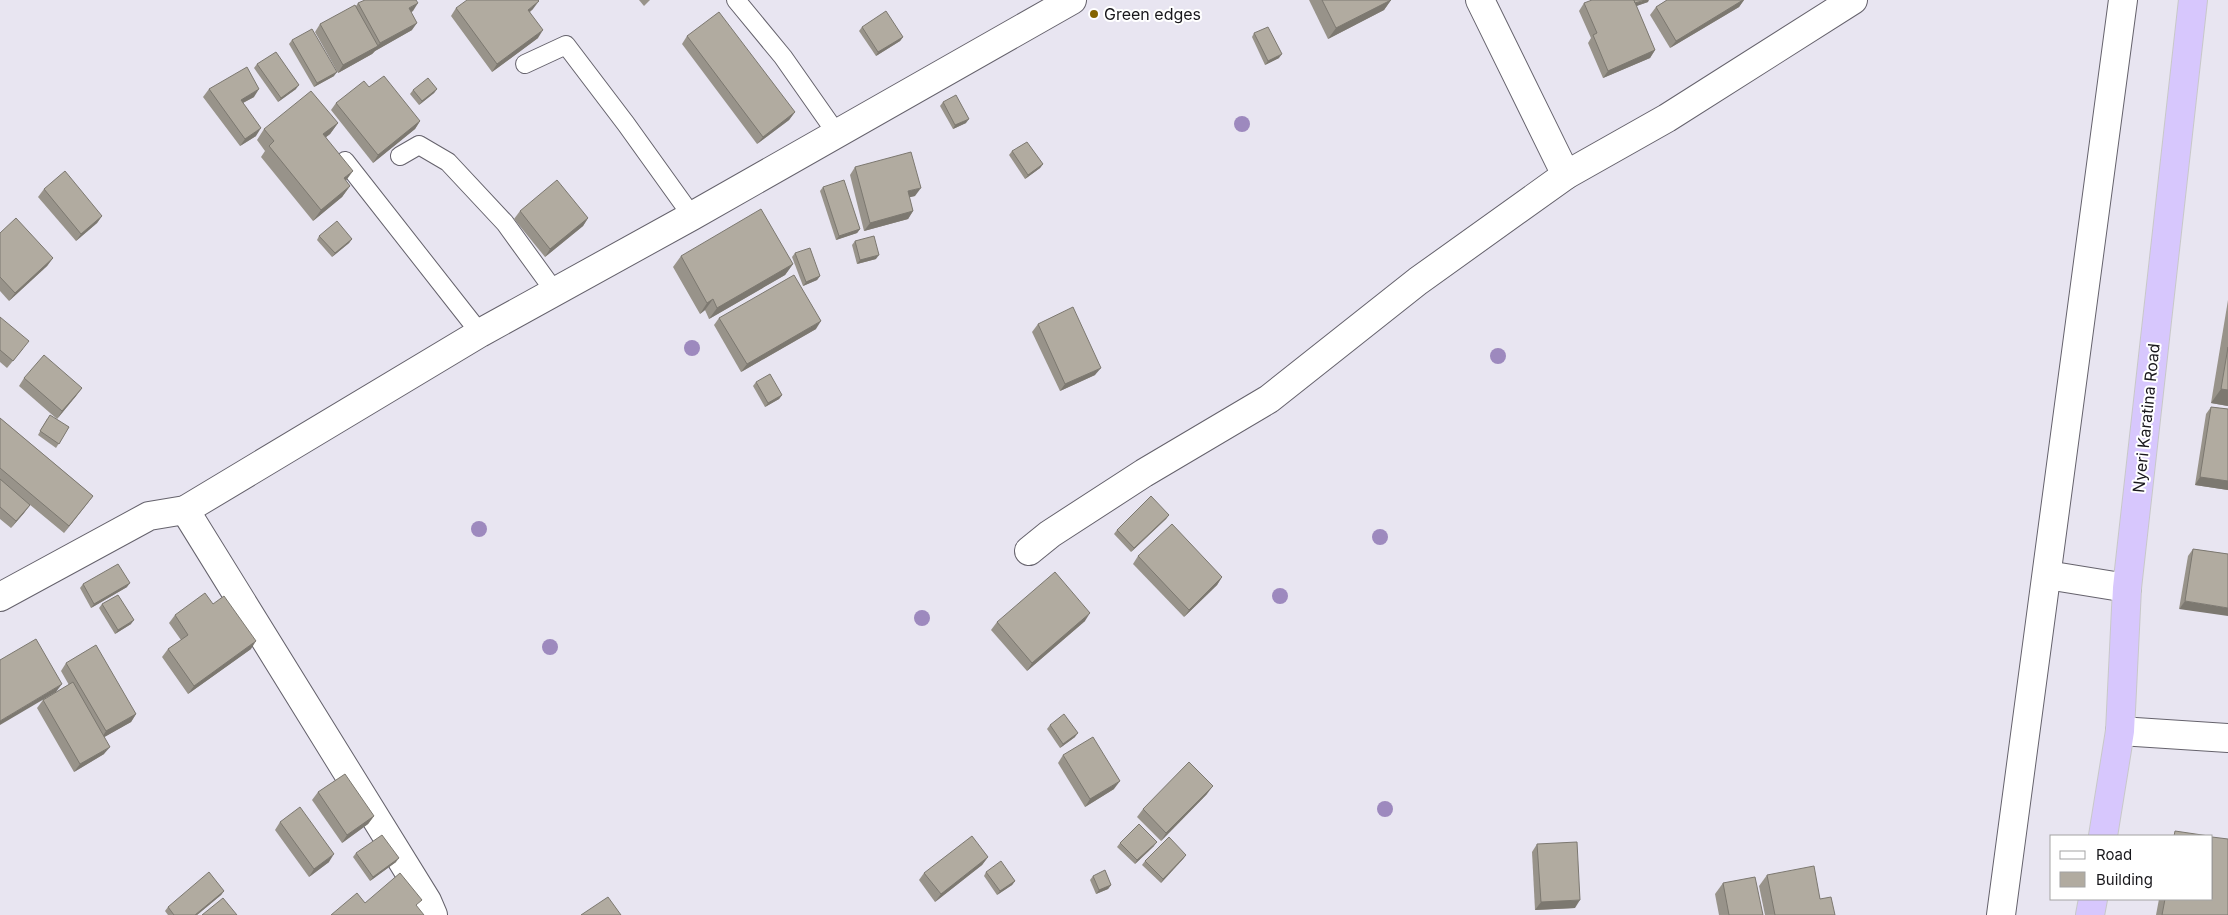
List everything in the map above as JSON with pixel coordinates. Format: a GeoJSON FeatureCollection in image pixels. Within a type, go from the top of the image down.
{"type":"FeatureCollection","features":[{"type":"Feature","properties":{"kind":"highway","name":"Nyeri Karatina Road"},"geometry":{"type":"LineString","coordinates":[[2103,835],[2120,731],[2127,588],[2193,0]]}},
{"type":"Feature","properties":{"kind":"highway"},"geometry":{"type":"LineString","coordinates":[[2090,915],[2093,900]]}},
{"type":"Feature","properties":{"kind":"street"},"geometry":{"type":"LineString","coordinates":[[1480,0],[1566,175]]}},
{"type":"Feature","properties":{"kind":"street"},"geometry":{"type":"LineString","coordinates":[[1028,551],[1050,534],[1144,473],[1269,400],[1418,281],[1566,175],[1667,118],[1853,0]]}},
{"type":"Feature","properties":{"kind":"street"},"geometry":{"type":"LineString","coordinates":[[2001,915],[2123,0]]}},
{"type":"Feature","properties":{"kind":"street"},"geometry":{"type":"LineString","coordinates":[[0,597],[149,516],[185,510],[480,333],[837,134],[1065,2]]}},
{"type":"Feature","properties":{"kind":"street"},"geometry":{"type":"LineString","coordinates":[[185,510],[427,901],[433,915]]}},
{"type":"Feature","properties":{"kind":"street"},"geometry":{"type":"LineString","coordinates":[[2047,576],[2127,588]]}},
{"type":"Feature","properties":{"kind":"street"},"geometry":{"type":"LineString","coordinates":[[2120,731],[2228,738]]}},
{"type":"Feature","properties":{"kind":"lane"},"geometry":{"type":"LineString","coordinates":[[736,0],[783,57],[837,134]]}},
{"type":"Feature","properties":{"kind":"lane"},"geometry":{"type":"LineString","coordinates":[[525,64],[566,45],[692,216]]}},
{"type":"Feature","properties":{"kind":"lane"},"geometry":{"type":"LineString","coordinates":[[400,156],[419,145],[448,162],[505,224],[555,292]]}},
{"type":"Feature","properties":{"kind":"lane"},"geometry":{"type":"LineString","coordinates":[[345,161],[480,333]]}},
{"type":"Feature","properties":{"kind":"building"},"geometry":{"type":"Polygon","coordinates":[[[365,0],[416,0],[418,3],[409,8],[417,23],[380,43],[358,3],[365,0]]]}},
{"type":"Feature","properties":{"kind":"building"},"geometry":{"type":"Polygon","coordinates":[[[467,0],[538,0],[528,10],[543,30],[497,64],[456,8],[467,0]]]}},
{"type":"Feature","properties":{"kind":"building"},"geometry":{"type":"Polygon","coordinates":[[[1322,0],[1391,0],[1336,28],[1322,0]]]}},
{"type":"Feature","properties":{"kind":"building"},"geometry":{"type":"Polygon","coordinates":[[[1592,0],[1634,0],[1655,50],[1608,71],[1593,35],[1597,33],[1584,3],[1592,0]]]}},
{"type":"Feature","properties":{"kind":"building"},"geometry":{"type":"Polygon","coordinates":[[[1634,0],[1645,0],[1635,3],[1634,0]]]}},
{"type":"Feature","properties":{"kind":"building"},"geometry":{"type":"Polygon","coordinates":[[[1667,0],[1743,0],[1676,41],[1656,7],[1667,0]]]}},
{"type":"Feature","properties":{"kind":"building"},"geometry":{"type":"Polygon","coordinates":[[[355,5],[378,46],[343,65],[320,24],[355,5]]]}},
{"type":"Feature","properties":{"kind":"building"},"geometry":{"type":"Polygon","coordinates":[[[886,11],[903,37],[878,52],[862,27],[886,11]]]}},
{"type":"Feature","properties":{"kind":"building"},"geometry":{"type":"Polygon","coordinates":[[[719,12],[795,112],[763,137],[687,36],[719,12]]]}},
{"type":"Feature","properties":{"kind":"building"},"geometry":{"type":"Polygon","coordinates":[[[1268,27],[1282,54],[1268,61],[1254,33],[1268,27]]]}},
{"type":"Feature","properties":{"kind":"building"},"geometry":{"type":"Polygon","coordinates":[[[312,29],[337,72],[317,83],[292,40],[312,29]]]}},
{"type":"Feature","properties":{"kind":"building"},"geometry":{"type":"Polygon","coordinates":[[[276,52],[299,85],[281,98],[257,64],[276,52]]]}},
{"type":"Feature","properties":{"kind":"building"},"geometry":{"type":"Polygon","coordinates":[[[247,67],[259,89],[241,100],[261,128],[245,139],[209,89],[247,67]]]}},
{"type":"Feature","properties":{"kind":"building"},"geometry":{"type":"Polygon","coordinates":[[[384,76],[420,121],[378,155],[336,103],[364,81],[369,87],[384,76]]]}},
{"type":"Feature","properties":{"kind":"building"},"geometry":{"type":"Polygon","coordinates":[[[428,78],[437,89],[422,101],[413,90],[428,78]]]}},
{"type":"Feature","properties":{"kind":"building"},"geometry":{"type":"Polygon","coordinates":[[[311,91],[338,123],[323,134],[353,171],[344,178],[350,186],[321,210],[269,146],[274,141],[264,129],[311,91]]]}},
{"type":"Feature","properties":{"kind":"building"},"geometry":{"type":"Polygon","coordinates":[[[956,95],[969,119],[955,125],[943,102],[956,95]]]}},
{"type":"Feature","properties":{"kind":"building"},"geometry":{"type":"Polygon","coordinates":[[[1027,142],[1043,164],[1028,175],[1012,151],[1027,142]]]}},
{"type":"Feature","properties":{"kind":"building"},"geometry":{"type":"Polygon","coordinates":[[[911,152],[921,188],[908,191],[913,211],[870,223],[855,167],[911,152]]]}},
{"type":"Feature","properties":{"kind":"building"},"geometry":{"type":"Polygon","coordinates":[[[65,171],[102,216],[81,234],[44,189],[65,171]]]}},
{"type":"Feature","properties":{"kind":"building"},"geometry":{"type":"Polygon","coordinates":[[[557,180],[588,218],[550,249],[520,211],[557,180]]]}},
{"type":"Feature","properties":{"kind":"building"},"geometry":{"type":"Polygon","coordinates":[[[844,180],[860,229],[839,236],[823,187],[844,180]]]}},
{"type":"Feature","properties":{"kind":"building"},"geometry":{"type":"Polygon","coordinates":[[[761,209],[793,264],[717,308],[713,299],[707,303],[681,256],[761,209]]]}},
{"type":"Feature","properties":{"kind":"building"},"geometry":{"type":"Polygon","coordinates":[[[16,218],[53,258],[15,293],[0,277],[0,233],[16,218]]]}},
{"type":"Feature","properties":{"kind":"building"},"geometry":{"type":"Polygon","coordinates":[[[337,221],[352,239],[335,253],[319,236],[337,221]]]}},
{"type":"Feature","properties":{"kind":"building"},"geometry":{"type":"Polygon","coordinates":[[[874,236],[879,255],[860,260],[855,241],[874,236]]]}},
{"type":"Feature","properties":{"kind":"building"},"geometry":{"type":"Polygon","coordinates":[[[810,248],[820,276],[806,282],[795,253],[810,248]]]}},
{"type":"Feature","properties":{"kind":"building"},"geometry":{"type":"Polygon","coordinates":[[[794,275],[821,321],[747,364],[719,318],[794,275]]]}},
{"type":"Feature","properties":{"kind":"building"},"geometry":{"type":"Polygon","coordinates":[[[1073,307],[1101,368],[1065,384],[1038,324],[1073,307]]]}},
{"type":"Feature","properties":{"kind":"building"},"geometry":{"type":"Polygon","coordinates":[[[0,317],[29,341],[13,361],[0,350],[0,317]]]}},
{"type":"Feature","properties":{"kind":"building"},"geometry":{"type":"Polygon","coordinates":[[[2228,347],[2228,390],[2221,389],[2228,347]]]}},
{"type":"Feature","properties":{"kind":"building"},"geometry":{"type":"Polygon","coordinates":[[[44,355],[82,388],[62,411],[24,378],[44,355]]]}},
{"type":"Feature","properties":{"kind":"building"},"geometry":{"type":"Polygon","coordinates":[[[770,374],[782,395],[768,403],[756,382],[770,374]]]}},
{"type":"Feature","properties":{"kind":"building"},"geometry":{"type":"Polygon","coordinates":[[[2211,407],[2228,409],[2228,481],[2200,477],[2211,407]]]}},
{"type":"Feature","properties":{"kind":"building"},"geometry":{"type":"Polygon","coordinates":[[[50,415],[69,427],[59,444],[40,431],[50,415]]]}},
{"type":"Feature","properties":{"kind":"building"},"geometry":{"type":"Polygon","coordinates":[[[0,418],[93,496],[69,526],[0,468],[0,418]]]}},
{"type":"Feature","properties":{"kind":"building"},"geometry":{"type":"Polygon","coordinates":[[[0,479],[30,505],[16,521],[0,507],[0,479]]]}},
{"type":"Feature","properties":{"kind":"building"},"geometry":{"type":"Polygon","coordinates":[[[1151,496],[1169,515],[1134,548],[1117,530],[1151,496]]]}},
{"type":"Feature","properties":{"kind":"building"},"geometry":{"type":"Polygon","coordinates":[[[1172,524],[1222,577],[1189,610],[1138,556],[1172,524]]]}},
{"type":"Feature","properties":{"kind":"building"},"geometry":{"type":"Polygon","coordinates":[[[2193,549],[2228,554],[2228,608],[2185,601],[2193,549]]]}},
{"type":"Feature","properties":{"kind":"building"},"geometry":{"type":"Polygon","coordinates":[[[118,564],[130,583],[94,604],[83,584],[118,564]]]}},
{"type":"Feature","properties":{"kind":"building"},"geometry":{"type":"Polygon","coordinates":[[[1055,572],[1090,613],[1032,663],[997,622],[1055,572]]]}},
{"type":"Feature","properties":{"kind":"building"},"geometry":{"type":"Polygon","coordinates":[[[205,593],[213,604],[224,596],[256,641],[194,686],[168,649],[188,635],[175,615],[205,593]]]}},
{"type":"Feature","properties":{"kind":"building"},"geometry":{"type":"Polygon","coordinates":[[[118,595],[134,620],[118,630],[102,604],[118,595]]]}},
{"type":"Feature","properties":{"kind":"building"},"geometry":{"type":"Polygon","coordinates":[[[36,639],[62,684],[0,721],[0,660],[36,639]]]}},
{"type":"Feature","properties":{"kind":"building"},"geometry":{"type":"Polygon","coordinates":[[[96,645],[136,714],[106,731],[66,663],[96,645]]]}},
{"type":"Feature","properties":{"kind":"building"},"geometry":{"type":"Polygon","coordinates":[[[73,682],[110,747],[80,764],[43,700],[73,682]]]}},
{"type":"Feature","properties":{"kind":"building"},"geometry":{"type":"Polygon","coordinates":[[[1064,714],[1078,733],[1063,744],[1050,725],[1064,714]]]}},
{"type":"Feature","properties":{"kind":"building"},"geometry":{"type":"Polygon","coordinates":[[[1093,737],[1120,781],[1090,799],[1063,755],[1093,737]]]}},
{"type":"Feature","properties":{"kind":"building"},"geometry":{"type":"Polygon","coordinates":[[[1189,762],[1213,786],[1166,833],[1143,809],[1189,762]]]}},
{"type":"Feature","properties":{"kind":"building"},"geometry":{"type":"Polygon","coordinates":[[[345,774],[374,816],[347,835],[318,792],[345,774]]]}},
{"type":"Feature","properties":{"kind":"building"},"geometry":{"type":"Polygon","coordinates":[[[300,807],[334,854],[314,869],[280,822],[300,807]]]}},
{"type":"Feature","properties":{"kind":"building"},"geometry":{"type":"Polygon","coordinates":[[[1139,824],[1157,842],[1137,860],[1120,843],[1139,824]]]}},
{"type":"Feature","properties":{"kind":"building"},"geometry":{"type":"Polygon","coordinates":[[[2175,831],[2202,835],[2174,835],[2175,831]]]}},
{"type":"Feature","properties":{"kind":"building"},"geometry":{"type":"Polygon","coordinates":[[[382,835],[399,858],[373,877],[356,853],[382,835]]]}},
{"type":"Feature","properties":{"kind":"building"},"geometry":{"type":"Polygon","coordinates":[[[972,836],[988,857],[941,894],[924,873],[972,836]]]}},
{"type":"Feature","properties":{"kind":"building"},"geometry":{"type":"Polygon","coordinates":[[[1169,837],[1186,855],[1163,879],[1145,861],[1169,837]]]}},
{"type":"Feature","properties":{"kind":"building"},"geometry":{"type":"Polygon","coordinates":[[[2213,837],[2228,839],[2228,915],[2162,915],[2165,900],[2213,900],[2213,837]]]}},
{"type":"Feature","properties":{"kind":"building"},"geometry":{"type":"Polygon","coordinates":[[[1577,842],[1580,900],[1541,902],[1537,844],[1577,842]]]}},
{"type":"Feature","properties":{"kind":"building"},"geometry":{"type":"Polygon","coordinates":[[[1001,861],[1015,881],[1000,891],[986,872],[1001,861]]]}},
{"type":"Feature","properties":{"kind":"building"},"geometry":{"type":"Polygon","coordinates":[[[1814,866],[1820,899],[1831,897],[1835,915],[1775,915],[1767,875],[1814,866]]]}},
{"type":"Feature","properties":{"kind":"building"},"geometry":{"type":"Polygon","coordinates":[[[1105,870],[1111,885],[1099,890],[1093,876],[1105,870]]]}},
{"type":"Feature","properties":{"kind":"building"},"geometry":{"type":"Polygon","coordinates":[[[209,872],[224,891],[195,915],[174,915],[168,907],[209,872]]]}},
{"type":"Feature","properties":{"kind":"building"},"geometry":{"type":"Polygon","coordinates":[[[400,873],[422,900],[416,905],[424,915],[331,915],[357,893],[365,903],[400,873]]]}},
{"type":"Feature","properties":{"kind":"building"},"geometry":{"type":"Polygon","coordinates":[[[1755,877],[1763,915],[1729,915],[1723,883],[1755,877]]]}},
{"type":"Feature","properties":{"kind":"building"},"geometry":{"type":"Polygon","coordinates":[[[608,897],[621,915],[581,915],[608,897]]]}},
{"type":"Feature","properties":{"kind":"building"},"geometry":{"type":"Polygon","coordinates":[[[223,898],[237,915],[202,915],[223,898]]]}},
{"type":"Feature","properties":{"kind":"place","name":"Green edges"},"geometry":{"type":"Point","coordinates":[1094,14]}}]}
